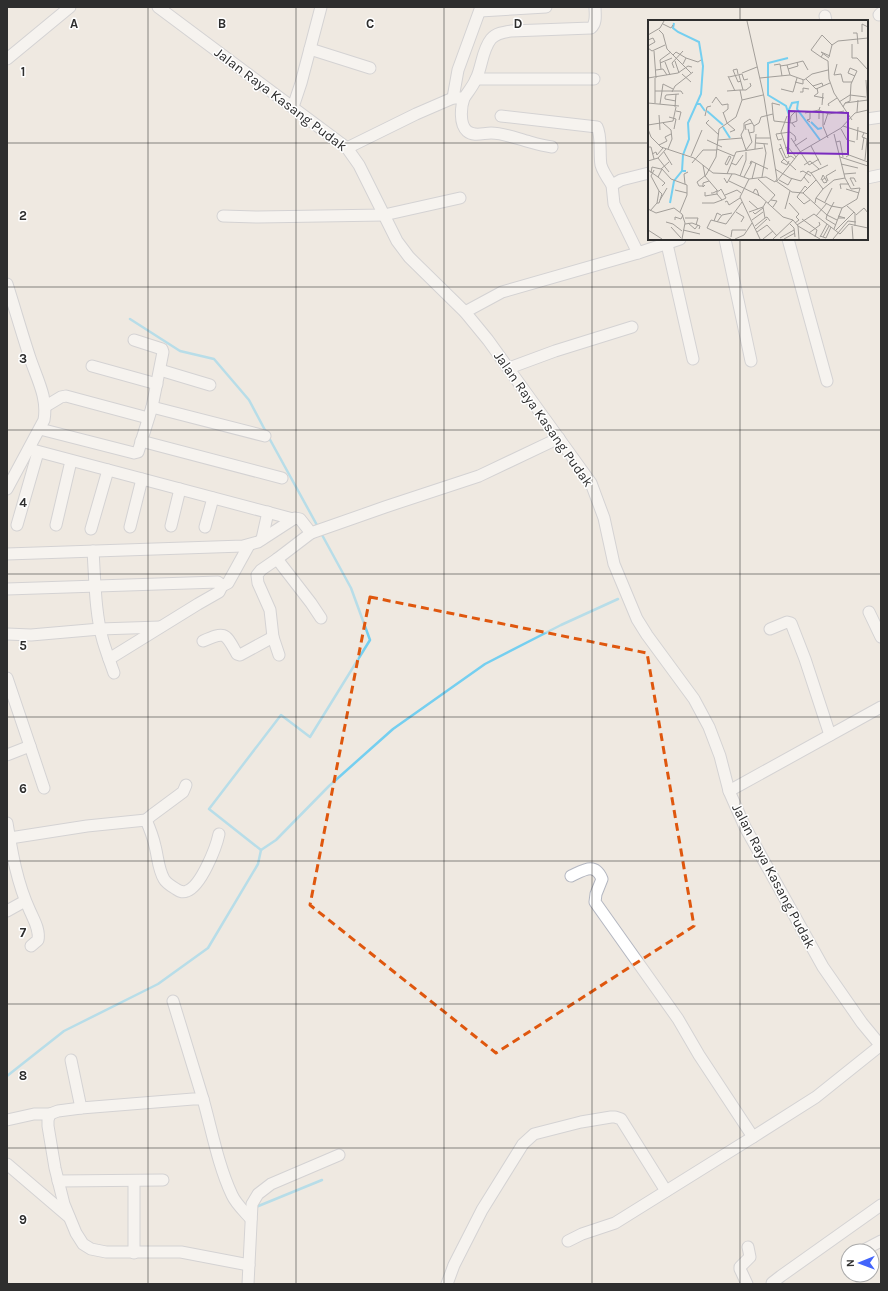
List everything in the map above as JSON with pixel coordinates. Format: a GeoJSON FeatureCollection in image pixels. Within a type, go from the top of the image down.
{"type":"FeatureCollection","features":[{"type":"Feature","properties":{"kind":"street"},"geometry":{"type":"LineString","coordinates":[[7,59],[70,7]]}},
{"type":"Feature","properties":{"kind":"street","name":"Jalan Raya Kasang Pudak"},"geometry":{"type":"LineString","coordinates":[[158,7],[347,148],[359,165],[397,241],[409,257],[465,312],[509,368],[591,483],[604,518],[614,564],[638,619],[647,635],[694,699],[709,727],[730,791],[745,827],[823,967],[862,1023],[881,1045]]}},
{"type":"Feature","properties":{"kind":"street"},"geometry":{"type":"LineString","coordinates":[[293,107],[321,7]]}},
{"type":"Feature","properties":{"kind":"street"},"geometry":{"type":"LineString","coordinates":[[453,98],[458,70],[480,9],[546,7]]}},
{"type":"Feature","properties":{"kind":"street"},"geometry":{"type":"LineString","coordinates":[[552,147],[491,132],[478,134],[471,133],[463,126],[462,112],[464,98],[476,79],[490,39],[495,35],[511,32],[591,28],[595,21],[595,7]]}},
{"type":"Feature","properties":{"kind":"street"},"geometry":{"type":"LineString","coordinates":[[310,49],[370,68]]}},
{"type":"Feature","properties":{"kind":"street"},"geometry":{"type":"LineString","coordinates":[[476,79],[594,79]]}},
{"type":"Feature","properties":{"kind":"street"},"geometry":{"type":"LineString","coordinates":[[347,148],[416,114],[453,98],[464,98]]}},
{"type":"Feature","properties":{"kind":"street"},"geometry":{"type":"LineString","coordinates":[[501,116],[597,127],[599,132],[601,164],[612,185],[614,204],[638,253]]}},
{"type":"Feature","properties":{"kind":"street"},"geometry":{"type":"LineString","coordinates":[[868,119],[881,117]]}},
{"type":"Feature","properties":{"kind":"street"},"geometry":{"type":"LineString","coordinates":[[612,185],[621,180],[648,173]]}},
{"type":"Feature","properties":{"kind":"street"},"geometry":{"type":"LineString","coordinates":[[868,178],[881,175]]}},
{"type":"Feature","properties":{"kind":"street"},"geometry":{"type":"LineString","coordinates":[[223,216],[258,218],[384,215],[460,198]]}},
{"type":"Feature","properties":{"kind":"street"},"geometry":{"type":"LineString","coordinates":[[465,312],[502,292],[638,253],[677,240]]}},
{"type":"Feature","properties":{"kind":"street"},"geometry":{"type":"LineString","coordinates":[[725,240],[751,361]]}},
{"type":"Feature","properties":{"kind":"street"},"geometry":{"type":"LineString","coordinates":[[788,240],[827,381]]}},
{"type":"Feature","properties":{"kind":"street"},"geometry":{"type":"LineString","coordinates":[[666,244],[693,359]]}},
{"type":"Feature","properties":{"kind":"street"},"geometry":{"type":"LineString","coordinates":[[7,284],[30,357],[43,392],[46,406],[44,420],[33,451],[17,526]]}},
{"type":"Feature","properties":{"kind":"street"},"geometry":{"type":"LineString","coordinates":[[509,368],[555,351],[632,327]]}},
{"type":"Feature","properties":{"kind":"street"},"geometry":{"type":"LineString","coordinates":[[40,429],[134,453],[138,452],[152,407],[164,352],[162,349],[134,340]]}},
{"type":"Feature","properties":{"kind":"street"},"geometry":{"type":"LineString","coordinates":[[92,366],[157,384]]}},
{"type":"Feature","properties":{"kind":"street"},"geometry":{"type":"LineString","coordinates":[[160,370],[210,385]]}},
{"type":"Feature","properties":{"kind":"street"},"geometry":{"type":"LineString","coordinates":[[46,406],[60,397],[66,396],[148,418]]}},
{"type":"Feature","properties":{"kind":"street"},"geometry":{"type":"LineString","coordinates":[[152,407],[265,436]]}},
{"type":"Feature","properties":{"kind":"street"},"geometry":{"type":"LineString","coordinates":[[279,655],[273,636],[270,610],[258,583],[257,575],[261,570],[311,533],[479,476],[559,438]]}},
{"type":"Feature","properties":{"kind":"street"},"geometry":{"type":"LineString","coordinates":[[141,441],[282,478]]}},
{"type":"Feature","properties":{"kind":"street"},"geometry":{"type":"LineString","coordinates":[[33,451],[293,519],[297,518],[311,533]]}},
{"type":"Feature","properties":{"kind":"street"},"geometry":{"type":"LineString","coordinates":[[7,489],[33,451]]}},
{"type":"Feature","properties":{"kind":"street"},"geometry":{"type":"LineString","coordinates":[[56,525],[72,461]]}},
{"type":"Feature","properties":{"kind":"street"},"geometry":{"type":"LineString","coordinates":[[91,529],[108,470]]}},
{"type":"Feature","properties":{"kind":"street"},"geometry":{"type":"LineString","coordinates":[[130,527],[142,479]]}},
{"type":"Feature","properties":{"kind":"street"},"geometry":{"type":"LineString","coordinates":[[171,526],[180,489]]}},
{"type":"Feature","properties":{"kind":"street"},"geometry":{"type":"LineString","coordinates":[[205,527],[213,498]]}},
{"type":"Feature","properties":{"kind":"street"},"geometry":{"type":"LineString","coordinates":[[262,539],[268,512]]}},
{"type":"Feature","properties":{"kind":"street"},"geometry":{"type":"LineString","coordinates":[[7,554],[249,545],[258,542],[293,519]]}},
{"type":"Feature","properties":{"kind":"street"},"geometry":{"type":"LineString","coordinates":[[109,659],[219,592],[222,586],[228,582],[249,545]]}},
{"type":"Feature","properties":{"kind":"street"},"geometry":{"type":"LineString","coordinates":[[93,551],[95,587],[100,629],[102,640],[114,673]]}},
{"type":"Feature","properties":{"kind":"street"},"geometry":{"type":"LineString","coordinates":[[277,559],[322,618]]}},
{"type":"Feature","properties":{"kind":"street"},"geometry":{"type":"LineString","coordinates":[[7,589],[218,582],[222,586]]}},
{"type":"Feature","properties":{"kind":"street"},"geometry":{"type":"LineString","coordinates":[[869,612],[881,637]]}},
{"type":"Feature","properties":{"kind":"street"},"geometry":{"type":"LineString","coordinates":[[770,629],[787,622],[791,623],[805,659],[830,735]]}},
{"type":"Feature","properties":{"kind":"street"},"geometry":{"type":"LineString","coordinates":[[7,634],[31,635],[100,629],[160,627]]}},
{"type":"Feature","properties":{"kind":"street"},"geometry":{"type":"LineString","coordinates":[[203,641],[218,634],[224,635],[228,637],[237,654],[240,655],[273,636]]}},
{"type":"Feature","properties":{"kind":"street"},"geometry":{"type":"LineString","coordinates":[[7,678],[44,788]]}},
{"type":"Feature","properties":{"kind":"street"},"geometry":{"type":"LineString","coordinates":[[730,791],[881,707]]}},
{"type":"Feature","properties":{"kind":"street"},"geometry":{"type":"LineString","coordinates":[[7,755],[30,746]]}},
{"type":"Feature","properties":{"kind":"street"},"geometry":{"type":"LineString","coordinates":[[10,838],[87,826],[146,820],[183,792],[186,785]]}},
{"type":"Feature","properties":{"kind":"street"},"geometry":{"type":"LineString","coordinates":[[146,820],[155,845],[159,866],[164,878],[170,885],[181,892],[188,891],[197,882],[216,847],[219,834]]}},
{"type":"Feature","properties":{"kind":"street"},"geometry":{"type":"LineString","coordinates":[[7,823],[10,838],[10,862],[25,901],[39,931],[38,940],[31,946]]}},
{"type":"Feature","properties":{"kind":"street"},"geometry":{"type":"LineString","coordinates":[[571,876],[588,868],[595,869],[600,873],[602,878],[596,894],[595,902],[674,1012],[699,1055],[753,1137]]}},
{"type":"Feature","properties":{"kind":"street"},"geometry":{"type":"LineString","coordinates":[[7,911],[25,901]]}},
{"type":"Feature","properties":{"kind":"street"},"geometry":{"type":"LineString","coordinates":[[173,1001],[203,1099],[220,1162],[232,1195],[251,1219]]}},
{"type":"Feature","properties":{"kind":"street"},"geometry":{"type":"LineString","coordinates":[[568,1241],[582,1234],[615,1223],[753,1137],[816,1097],[881,1045]]}},
{"type":"Feature","properties":{"kind":"street"},"geometry":{"type":"LineString","coordinates":[[71,1060],[81,1108]]}},
{"type":"Feature","properties":{"kind":"street"},"geometry":{"type":"LineString","coordinates":[[7,1120],[34,1114],[50,1114],[58,1111],[81,1108],[203,1099]]}},
{"type":"Feature","properties":{"kind":"street"},"geometry":{"type":"LineString","coordinates":[[50,1114],[48,1126],[58,1181],[76,1233],[83,1244],[91,1249],[106,1252],[181,1252],[249,1265]]}},
{"type":"Feature","properties":{"kind":"street"},"geometry":{"type":"LineString","coordinates":[[447,1284],[454,1265],[482,1210],[523,1144],[534,1134],[581,1122],[611,1117],[621,1119],[666,1191]]}},
{"type":"Feature","properties":{"kind":"street"},"geometry":{"type":"LineString","coordinates":[[248,1284],[252,1204],[258,1194],[271,1184],[339,1155]]}},
{"type":"Feature","properties":{"kind":"street"},"geometry":{"type":"LineString","coordinates":[[7,1164],[70,1217]]}},
{"type":"Feature","properties":{"kind":"street"},"geometry":{"type":"LineString","coordinates":[[58,1181],[164,1180]]}},
{"type":"Feature","properties":{"kind":"street"},"geometry":{"type":"LineString","coordinates":[[134,1181],[134,1253]]}},
{"type":"Feature","properties":{"kind":"street"},"geometry":{"type":"LineString","coordinates":[[771,1284],[881,1205]]}},
{"type":"Feature","properties":{"kind":"street"},"geometry":{"type":"LineString","coordinates":[[747,1284],[740,1267],[750,1257],[748,1247]]}},
{"type":"Feature","properties":{"kind":"highlighted area"},"geometry":{"type":"Polygon","coordinates":[[[370,597],[647,653],[694,926],[496,1053],[310,905],[370,597]]]}},
{"type":"Feature","properties":{"kind":"waterway"},"geometry":{"type":"LineString","coordinates":[[130,319],[180,351],[214,359],[249,400],[266,432]]}},
{"type":"Feature","properties":{"kind":"waterway"},"geometry":{"type":"LineString","coordinates":[[268,436],[318,527]]}},
{"type":"Feature","properties":{"kind":"waterway"},"geometry":{"type":"LineString","coordinates":[[261,850],[209,809],[281,715],[310,737],[370,640],[351,588],[321,533]]}},
{"type":"Feature","properties":{"kind":"waterway"},"geometry":{"type":"LineString","coordinates":[[7,1076],[64,1031],[158,984],[208,948],[258,864],[261,850],[276,840],[329,786],[393,729],[485,664],[561,625],[618,599]]}},
{"type":"Feature","properties":{"kind":"waterway"},"geometry":{"type":"LineString","coordinates":[[256,1207],[322,1180]]}}]}
